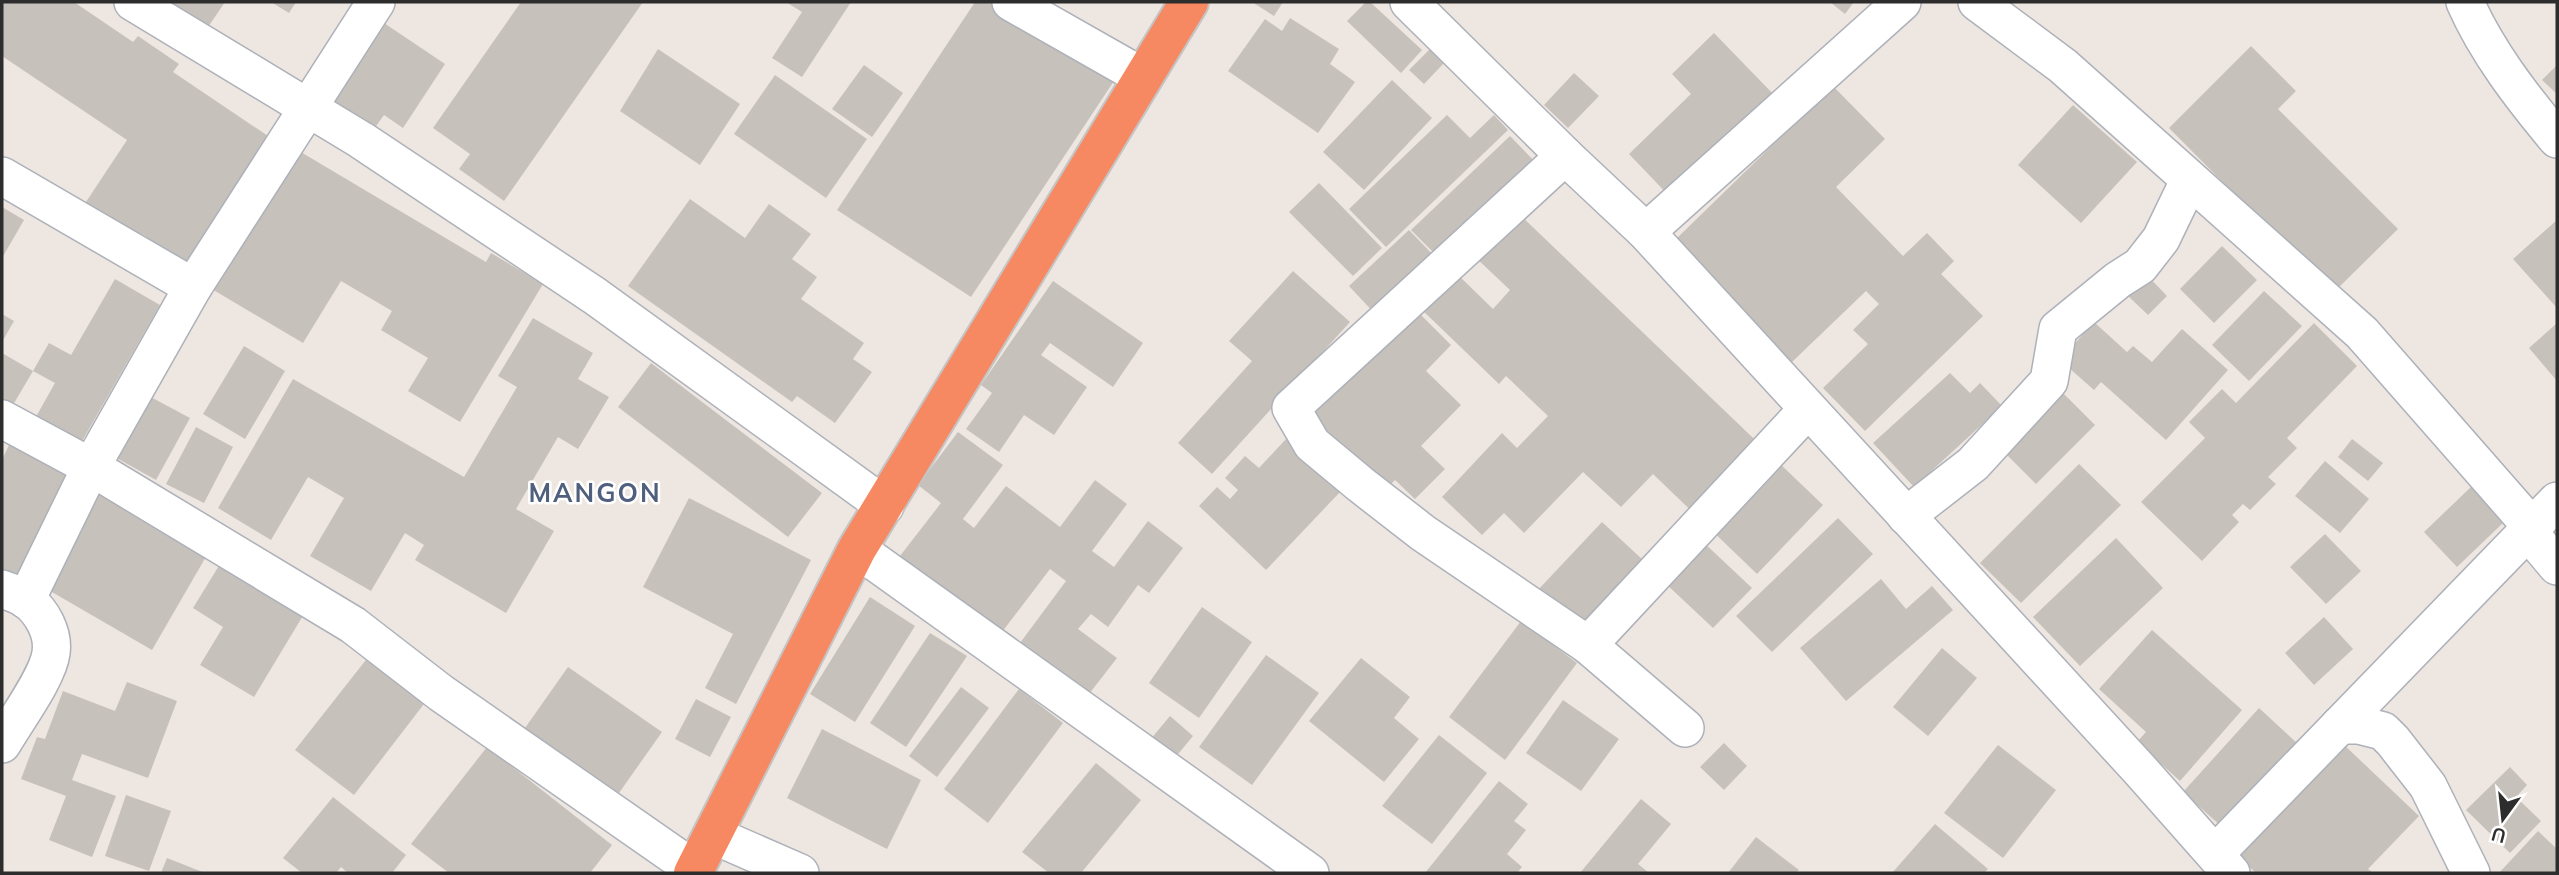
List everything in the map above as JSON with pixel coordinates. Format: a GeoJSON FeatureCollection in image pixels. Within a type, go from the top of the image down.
{"type":"FeatureCollection","features":[{"type":"Feature","properties":{"kind":"highway"},"geometry":{"type":"LineString","coordinates":[[694,872],[857,549],[1189,2]]}},
{"type":"Feature","properties":{"kind":"street"},"geometry":{"type":"LineString","coordinates":[[133,2],[361,140],[595,296],[885,506]]}},
{"type":"Feature","properties":{"kind":"street"},"geometry":{"type":"LineString","coordinates":[[2,744],[44,672],[51,653],[49,630],[42,617],[14,594],[91,467],[193,287],[376,2]]}},
{"type":"Feature","properties":{"kind":"street"},"geometry":{"type":"LineString","coordinates":[[1011,2],[1143,77]]}},
{"type":"Feature","properties":{"kind":"street"},"geometry":{"type":"LineString","coordinates":[[1409,2],[1564,156],[1646,232],[2223,864],[2340,725],[2557,501]]}},
{"type":"Feature","properties":{"kind":"street"},"geometry":{"type":"LineString","coordinates":[[1646,232],[1902,2]]}},
{"type":"Feature","properties":{"kind":"street"},"geometry":{"type":"LineString","coordinates":[[1978,2],[2063,66],[2362,333],[2532,527],[2536,541],[2557,566]]}},
{"type":"Feature","properties":{"kind":"street"},"geometry":{"type":"LineString","coordinates":[[2465,2],[2474,22],[2521,96],[2557,139]]}},
{"type":"Feature","properties":{"kind":"street"},"geometry":{"type":"LineString","coordinates":[[1564,156],[1292,408],[1312,444],[1360,484],[1423,533],[1588,645],[1685,727]]}},
{"type":"Feature","properties":{"kind":"street"},"geometry":{"type":"LineString","coordinates":[[2,176],[193,287]]}},
{"type":"Feature","properties":{"kind":"street"},"geometry":{"type":"LineString","coordinates":[[1906,516],[1973,464],[2049,382],[2058,329],[2118,280],[2140,266],[2161,239],[2189,181]]}},
{"type":"Feature","properties":{"kind":"street"},"geometry":{"type":"LineString","coordinates":[[1588,645],[1808,409]]}},
{"type":"Feature","properties":{"kind":"street"},"geometry":{"type":"LineString","coordinates":[[2,419],[91,467],[353,625],[441,693],[694,872]]}},
{"type":"Feature","properties":{"kind":"street"},"geometry":{"type":"LineString","coordinates":[[857,549],[1310,873]]}},
{"type":"Feature","properties":{"kind":"street"},"geometry":{"type":"LineString","coordinates":[[2340,725],[2359,725],[2383,731],[2393,741],[2428,786],[2471,873]]}},
{"type":"Feature","properties":{"kind":"street"},"geometry":{"type":"LineString","coordinates":[[713,835],[800,873]]}},
{"type":"Feature","properties":{"kind":"building"},"geometry":{"type":"Polygon","coordinates":[[[2,2],[74,2],[133,42],[138,36],[179,64],[173,72],[271,138],[186,263],[142,234],[136,244],[82,208],[127,140],[2,56],[2,2]]]}},
{"type":"Feature","properties":{"kind":"building"},"geometry":{"type":"Polygon","coordinates":[[[164,2],[225,2],[206,30],[164,2]]]}},
{"type":"Feature","properties":{"kind":"building"},"geometry":{"type":"Polygon","coordinates":[[[271,2],[296,2],[289,13],[271,2]]]}},
{"type":"Feature","properties":{"kind":"building"},"geometry":{"type":"Polygon","coordinates":[[[521,2],[643,2],[504,201],[459,169],[470,154],[433,128],[521,2]]]}},
{"type":"Feature","properties":{"kind":"building"},"geometry":{"type":"Polygon","coordinates":[[[786,2],[851,2],[802,77],[772,58],[802,12],[786,2]]]}},
{"type":"Feature","properties":{"kind":"building"},"geometry":{"type":"Polygon","coordinates":[[[975,2],[993,2],[1114,81],[971,297],[837,210],[975,2]]]}},
{"type":"Feature","properties":{"kind":"building"},"geometry":{"type":"Polygon","coordinates":[[[1252,2],[1283,2],[1274,16],[1252,2]]]}},
{"type":"Feature","properties":{"kind":"building"},"geometry":{"type":"Polygon","coordinates":[[[1366,2],[1370,2],[1422,50],[1401,73],[1347,21],[1366,2]]]}},
{"type":"Feature","properties":{"kind":"building"},"geometry":{"type":"Polygon","coordinates":[[[1830,2],[1854,2],[1845,14],[1830,2]]]}},
{"type":"Feature","properties":{"kind":"building"},"geometry":{"type":"Polygon","coordinates":[[[1290,18],[1339,49],[1330,64],[1355,82],[1318,133],[1228,71],[1265,19],[1282,31],[1290,18]]]}},
{"type":"Feature","properties":{"kind":"building"},"geometry":{"type":"Polygon","coordinates":[[[384,23],[445,64],[403,128],[384,115],[374,129],[332,102],[384,23]]]}},
{"type":"Feature","properties":{"kind":"building"},"geometry":{"type":"Polygon","coordinates":[[[1714,33],[1777,98],[1672,199],[1629,154],[1691,94],[1672,74],[1714,33]]]}},
{"type":"Feature","properties":{"kind":"building"},"geometry":{"type":"Polygon","coordinates":[[[2251,46],[2296,91],[2278,109],[2398,229],[2333,293],[2169,128],[2251,46]]]}},
{"type":"Feature","properties":{"kind":"building"},"geometry":{"type":"Polygon","coordinates":[[[1431,48],[1445,62],[1424,84],[1409,70],[1431,48]]]}},
{"type":"Feature","properties":{"kind":"building"},"geometry":{"type":"Polygon","coordinates":[[[658,49],[740,104],[700,165],[620,111],[658,49]]]}},
{"type":"Feature","properties":{"kind":"building"},"geometry":{"type":"Polygon","coordinates":[[[864,65],[903,93],[872,137],[832,109],[864,65]]]}},
{"type":"Feature","properties":{"kind":"building"},"geometry":{"type":"Polygon","coordinates":[[[2557,65],[2557,94],[2542,80],[2557,65]]]}},
{"type":"Feature","properties":{"kind":"building"},"geometry":{"type":"Polygon","coordinates":[[[1574,73],[1599,96],[1568,128],[1544,105],[1574,73]]]}},
{"type":"Feature","properties":{"kind":"building"},"geometry":{"type":"Polygon","coordinates":[[[775,75],[867,139],[826,198],[734,134],[775,75]]]}},
{"type":"Feature","properties":{"kind":"building"},"geometry":{"type":"Polygon","coordinates":[[[1392,80],[1432,118],[1364,190],[1323,152],[1392,80]]]}},
{"type":"Feature","properties":{"kind":"building"},"geometry":{"type":"Polygon","coordinates":[[[1833,86],[1885,139],[1836,187],[1903,256],[1927,233],[1954,261],[1941,274],[1983,316],[1865,431],[1823,388],[1868,344],[1853,330],[1879,304],[1866,291],[1792,362],[1674,241],[1833,86]]]}},
{"type":"Feature","properties":{"kind":"building"},"geometry":{"type":"Polygon","coordinates":[[[2073,105],[2137,162],[2081,223],[2018,165],[2073,105]]]}},
{"type":"Feature","properties":{"kind":"building"},"geometry":{"type":"Polygon","coordinates":[[[1447,115],[1470,138],[1494,115],[1508,130],[1386,247],[1349,209],[1447,115]]]}},
{"type":"Feature","properties":{"kind":"building"},"geometry":{"type":"Polygon","coordinates":[[[1510,136],[1539,166],[1440,259],[1411,230],[1510,136]]]}},
{"type":"Feature","properties":{"kind":"building"},"geometry":{"type":"Polygon","coordinates":[[[289,145],[486,262],[491,253],[543,284],[460,422],[408,391],[428,358],[381,330],[392,311],[341,281],[303,343],[205,285],[289,145]]]}},
{"type":"Feature","properties":{"kind":"building"},"geometry":{"type":"Polygon","coordinates":[[[1319,183],[1382,248],[1353,276],[1289,212],[1319,183]]]}},
{"type":"Feature","properties":{"kind":"building"},"geometry":{"type":"Polygon","coordinates":[[[690,199],[745,238],[769,204],[811,234],[792,259],[817,277],[801,299],[864,343],[853,359],[872,372],[835,423],[797,396],[792,402],[628,286],[690,199]]]}},
{"type":"Feature","properties":{"kind":"building"},"geometry":{"type":"Polygon","coordinates":[[[2,207],[24,220],[2,258],[2,207]]]}},
{"type":"Feature","properties":{"kind":"building"},"geometry":{"type":"Polygon","coordinates":[[[1516,211],[1823,505],[1757,574],[1653,474],[1621,507],[1583,472],[1524,533],[1504,513],[1482,535],[1442,497],[1502,433],[1517,448],[1548,416],[1506,376],[1499,384],[1419,307],[1454,271],[1493,309],[1510,290],[1473,255],[1516,211]]]}},
{"type":"Feature","properties":{"kind":"building"},"geometry":{"type":"Polygon","coordinates":[[[2557,220],[2557,308],[2513,259],[2557,220]]]}},
{"type":"Feature","properties":{"kind":"building"},"geometry":{"type":"Polygon","coordinates":[[[1409,230],[1437,259],[1377,316],[1349,286],[1409,230]]]}},
{"type":"Feature","properties":{"kind":"building"},"geometry":{"type":"Polygon","coordinates":[[[2222,246],[2257,280],[2214,323],[2180,289],[2222,246]]]}},
{"type":"Feature","properties":{"kind":"building"},"geometry":{"type":"Polygon","coordinates":[[[1293,271],[1350,322],[1212,474],[1178,443],[1252,361],[1229,341],[1293,271]]]}},
{"type":"Feature","properties":{"kind":"building"},"geometry":{"type":"Polygon","coordinates":[[[2144,272],[2167,296],[2148,315],[2124,292],[2144,272]]]}},
{"type":"Feature","properties":{"kind":"building"},"geometry":{"type":"Polygon","coordinates":[[[115,279],[160,305],[78,448],[33,422],[55,383],[33,371],[49,343],[71,355],[115,279]]]}},
{"type":"Feature","properties":{"kind":"building"},"geometry":{"type":"Polygon","coordinates":[[[1053,281],[1143,343],[1113,387],[1050,343],[1041,355],[1087,387],[1054,435],[1024,415],[999,452],[966,429],[992,393],[981,385],[1053,281]]]}},
{"type":"Feature","properties":{"kind":"building"},"geometry":{"type":"Polygon","coordinates":[[[2264,291],[2302,326],[2249,381],[2212,345],[2264,291]]]}},
{"type":"Feature","properties":{"kind":"building"},"geometry":{"type":"Polygon","coordinates":[[[1416,310],[1451,345],[1426,371],[1461,405],[1421,446],[1445,469],[1415,499],[1395,480],[1385,490],[1310,417],[1416,310]]]}},
{"type":"Feature","properties":{"kind":"building"},"geometry":{"type":"Polygon","coordinates":[[[2,314],[14,321],[2,342],[2,314]]]}},
{"type":"Feature","properties":{"kind":"building"},"geometry":{"type":"Polygon","coordinates":[[[533,318],[593,353],[578,379],[609,397],[578,449],[558,437],[516,509],[554,531],[506,613],[415,560],[424,545],[405,533],[371,591],[310,556],[344,498],[308,477],[271,540],[218,508],[293,379],[464,477],[517,387],[498,376],[533,318]]]}},
{"type":"Feature","properties":{"kind":"building"},"geometry":{"type":"Polygon","coordinates":[[[2094,322],[2127,352],[2133,346],[2152,362],[2182,329],[2228,370],[2166,440],[2101,382],[2094,390],[2060,360],[2094,322]]]}},
{"type":"Feature","properties":{"kind":"building"},"geometry":{"type":"Polygon","coordinates":[[[2314,323],[2357,366],[2287,438],[2297,448],[2268,477],[2276,484],[2250,510],[2243,504],[2232,515],[2239,522],[2202,561],[2141,502],[2205,438],[2189,422],[2222,389],[2236,403],[2314,323]]]}},
{"type":"Feature","properties":{"kind":"building"},"geometry":{"type":"Polygon","coordinates":[[[2557,323],[2557,381],[2529,348],[2557,323]]]}},
{"type":"Feature","properties":{"kind":"building"},"geometry":{"type":"Polygon","coordinates":[[[244,346],[285,371],[245,439],[203,414],[244,346]]]}},
{"type":"Feature","properties":{"kind":"building"},"geometry":{"type":"Polygon","coordinates":[[[2,353],[33,371],[10,410],[2,405],[2,353]]]}},
{"type":"Feature","properties":{"kind":"building"},"geometry":{"type":"Polygon","coordinates":[[[651,363],[822,493],[788,537],[618,407],[651,363]]]}},
{"type":"Feature","properties":{"kind":"building"},"geometry":{"type":"Polygon","coordinates":[[[1950,373],[1970,393],[1980,383],[2002,406],[1914,487],[1873,443],[1950,373]]]}},
{"type":"Feature","properties":{"kind":"building"},"geometry":{"type":"Polygon","coordinates":[[[2059,389],[2095,425],[2036,484],[2000,448],[2059,389]]]}},
{"type":"Feature","properties":{"kind":"building"},"geometry":{"type":"Polygon","coordinates":[[[147,395],[190,418],[156,480],[113,456],[147,395]]]}},
{"type":"Feature","properties":{"kind":"building"},"geometry":{"type":"Polygon","coordinates":[[[196,427],[233,447],[204,503],[166,484],[196,427]]]}},
{"type":"Feature","properties":{"kind":"building"},"geometry":{"type":"Polygon","coordinates":[[[958,432],[1003,465],[963,519],[974,528],[1006,486],[1060,527],[1095,480],[1127,504],[1092,551],[1114,567],[1148,521],[1183,548],[1149,593],[1138,585],[1108,627],[1091,614],[1078,629],[1117,658],[1089,694],[1020,643],[1066,581],[1050,569],[1002,632],[900,556],[941,503],[918,485],[958,432]]]}},
{"type":"Feature","properties":{"kind":"building"},"geometry":{"type":"Polygon","coordinates":[[[1286,439],[1341,491],[1266,570],[1199,506],[1217,487],[1230,499],[1238,490],[1225,478],[1245,456],[1259,468],[1286,439]]]}},
{"type":"Feature","properties":{"kind":"building"},"geometry":{"type":"Polygon","coordinates":[[[2352,439],[2383,463],[2368,481],[2338,457],[2352,439]]]}},
{"type":"Feature","properties":{"kind":"building"},"geometry":{"type":"Polygon","coordinates":[[[10,443],[75,476],[19,586],[2,578],[2,460],[10,443]]]}},
{"type":"Feature","properties":{"kind":"building"},"geometry":{"type":"Polygon","coordinates":[[[2325,461],[2369,499],[2340,533],[2295,496],[2325,461]]]}},
{"type":"Feature","properties":{"kind":"building"},"geometry":{"type":"Polygon","coordinates":[[[2079,464],[2121,505],[2021,603],[1980,563],[2079,464]]]}},
{"type":"Feature","properties":{"kind":"building"},"geometry":{"type":"Polygon","coordinates":[[[2472,486],[2505,521],[2457,567],[2424,532],[2472,486]]]}},
{"type":"Feature","properties":{"kind":"building"},"geometry":{"type":"Polygon","coordinates":[[[100,494],[207,555],[152,650],[45,588],[100,494]]]}},
{"type":"Feature","properties":{"kind":"building"},"geometry":{"type":"Polygon","coordinates":[[[689,498],[811,560],[736,704],[705,688],[733,634],[643,587],[689,498]]]}},
{"type":"Feature","properties":{"kind":"building"},"geometry":{"type":"Polygon","coordinates":[[[1838,518],[1873,554],[1772,652],[1736,616],[1838,518]]]}},
{"type":"Feature","properties":{"kind":"building"},"geometry":{"type":"Polygon","coordinates":[[[1602,522],[1644,561],[1579,630],[1537,591],[1602,522]]]}},
{"type":"Feature","properties":{"kind":"building"},"geometry":{"type":"Polygon","coordinates":[[[2325,534],[2361,571],[2326,604],[2290,567],[2325,534]]]}},
{"type":"Feature","properties":{"kind":"building"},"geometry":{"type":"Polygon","coordinates":[[[2116,538],[2163,588],[2080,666],[2033,617],[2116,538]]]}},
{"type":"Feature","properties":{"kind":"building"},"geometry":{"type":"Polygon","coordinates":[[[1702,541],[1752,588],[1713,628],[1663,581],[1702,541]]]}},
{"type":"Feature","properties":{"kind":"building"},"geometry":{"type":"Polygon","coordinates":[[[220,564],[304,614],[254,697],[200,665],[223,627],[193,608],[220,564]]]}},
{"type":"Feature","properties":{"kind":"building"},"geometry":{"type":"Polygon","coordinates":[[[1881,579],[1906,609],[1932,586],[1953,610],[1846,701],[1800,648],[1881,579]]]}},
{"type":"Feature","properties":{"kind":"building"},"geometry":{"type":"Polygon","coordinates":[[[870,597],[915,626],[855,722],[810,694],[870,597]]]}},
{"type":"Feature","properties":{"kind":"building"},"geometry":{"type":"Polygon","coordinates":[[[1202,607],[1252,642],[1199,718],[1149,683],[1202,607]]]}},
{"type":"Feature","properties":{"kind":"building"},"geometry":{"type":"Polygon","coordinates":[[[2324,617],[2353,649],[2314,685],[2285,653],[2324,617]]]}},
{"type":"Feature","properties":{"kind":"building"},"geometry":{"type":"Polygon","coordinates":[[[1521,621],[1577,663],[1505,760],[1449,717],[1521,621]]]}},
{"type":"Feature","properties":{"kind":"building"},"geometry":{"type":"Polygon","coordinates":[[[2152,630],[2242,710],[2180,781],[2137,742],[2146,732],[2099,689],[2152,630]]]}},
{"type":"Feature","properties":{"kind":"building"},"geometry":{"type":"Polygon","coordinates":[[[930,633],[967,656],[906,747],[870,723],[930,633]]]}},
{"type":"Feature","properties":{"kind":"building"},"geometry":{"type":"Polygon","coordinates":[[[1942,648],[1977,678],[1928,736],[1893,707],[1942,648]]]}},
{"type":"Feature","properties":{"kind":"building"},"geometry":{"type":"Polygon","coordinates":[[[1266,655],[1319,693],[1252,785],[1199,747],[1266,655]]]}},
{"type":"Feature","properties":{"kind":"building"},"geometry":{"type":"Polygon","coordinates":[[[369,656],[427,700],[354,795],[295,750],[369,656]]]}},
{"type":"Feature","properties":{"kind":"building"},"geometry":{"type":"Polygon","coordinates":[[[1361,658],[1410,697],[1394,718],[1419,739],[1384,782],[1309,721],[1361,658]]]}},
{"type":"Feature","properties":{"kind":"building"},"geometry":{"type":"Polygon","coordinates":[[[568,667],[662,732],[619,793],[525,728],[568,667]]]}},
{"type":"Feature","properties":{"kind":"building"},"geometry":{"type":"Polygon","coordinates":[[[127,682],[177,701],[148,778],[82,754],[72,780],[116,796],[92,857],[49,840],[66,796],[21,779],[37,737],[45,739],[63,691],[115,711],[127,682]]]}},
{"type":"Feature","properties":{"kind":"building"},"geometry":{"type":"Polygon","coordinates":[[[961,687],[989,708],[937,777],[909,756],[961,687]]]}},
{"type":"Feature","properties":{"kind":"building"},"geometry":{"type":"Polygon","coordinates":[[[1019,689],[1063,723],[988,823],[944,789],[1019,689]]]}},
{"type":"Feature","properties":{"kind":"building"},"geometry":{"type":"Polygon","coordinates":[[[696,699],[731,717],[710,757],[675,739],[696,699]]]}},
{"type":"Feature","properties":{"kind":"building"},"geometry":{"type":"Polygon","coordinates":[[[1563,700],[1619,739],[1581,791],[1526,753],[1563,700]]]}},
{"type":"Feature","properties":{"kind":"building"},"geometry":{"type":"Polygon","coordinates":[[[2259,708],[2298,744],[2222,827],[2183,792],[2259,708]]]}},
{"type":"Feature","properties":{"kind":"building"},"geometry":{"type":"Polygon","coordinates":[[[1170,716],[1193,736],[1174,759],[1150,740],[1170,716]]]}},
{"type":"Feature","properties":{"kind":"building"},"geometry":{"type":"Polygon","coordinates":[[[822,729],[921,780],[887,849],[787,798],[822,729]]]}},
{"type":"Feature","properties":{"kind":"building"},"geometry":{"type":"Polygon","coordinates":[[[1439,735],[1487,773],[1432,844],[1382,806],[1439,735]]]}},
{"type":"Feature","properties":{"kind":"building"},"geometry":{"type":"Polygon","coordinates":[[[2341,742],[2419,816],[2368,869],[2373,873],[2256,873],[2234,853],[2341,742]]]}},
{"type":"Feature","properties":{"kind":"building"},"geometry":{"type":"Polygon","coordinates":[[[1724,743],[1747,766],[1724,790],[1700,767],[1724,743]]]}},
{"type":"Feature","properties":{"kind":"building"},"geometry":{"type":"Polygon","coordinates":[[[1998,745],[2056,790],[2003,858],[1944,813],[1998,745]]]}},
{"type":"Feature","properties":{"kind":"building"},"geometry":{"type":"Polygon","coordinates":[[[487,747],[612,845],[590,873],[449,873],[411,844],[487,747]]]}},
{"type":"Feature","properties":{"kind":"building"},"geometry":{"type":"Polygon","coordinates":[[[1096,763],[1141,800],[1081,873],[1049,873],[1022,852],[1096,763]]]}},
{"type":"Feature","properties":{"kind":"building"},"geometry":{"type":"Polygon","coordinates":[[[2510,767],[2527,785],[2516,797],[2541,821],[2510,853],[2466,810],[2510,767]]]}},
{"type":"Feature","properties":{"kind":"building"},"geometry":{"type":"Polygon","coordinates":[[[1499,781],[1528,804],[1514,821],[1526,830],[1507,854],[1522,867],[1517,873],[1425,873],[1499,781]]]}},
{"type":"Feature","properties":{"kind":"building"},"geometry":{"type":"Polygon","coordinates":[[[126,795],[171,811],[149,871],[105,856],[126,795]]]}},
{"type":"Feature","properties":{"kind":"building"},"geometry":{"type":"Polygon","coordinates":[[[333,797],[406,855],[392,873],[348,873],[341,867],[336,873],[302,873],[283,858],[333,797]]]}},
{"type":"Feature","properties":{"kind":"building"},"geometry":{"type":"Polygon","coordinates":[[[1641,799],[1671,824],[1638,864],[1649,873],[1580,873],[1641,799]]]}},
{"type":"Feature","properties":{"kind":"building"},"geometry":{"type":"Polygon","coordinates":[[[1935,824],[1988,869],[1984,873],[1892,873],[1935,824]]]}},
{"type":"Feature","properties":{"kind":"building"},"geometry":{"type":"Polygon","coordinates":[[[2538,831],[2557,849],[2557,873],[2499,873],[2538,831]]]}},
{"type":"Feature","properties":{"kind":"building"},"geometry":{"type":"Polygon","coordinates":[[[1756,837],[1799,870],[1796,873],[1728,873],[1756,837]]]}},
{"type":"Feature","properties":{"kind":"building"},"geometry":{"type":"Polygon","coordinates":[[[167,858],[205,873],[161,873],[167,858]]]}},
{"type":"Feature","properties":{"kind":"district","name":"MANGON"},"geometry":{"type":"Point","coordinates":[595,492]}}]}
